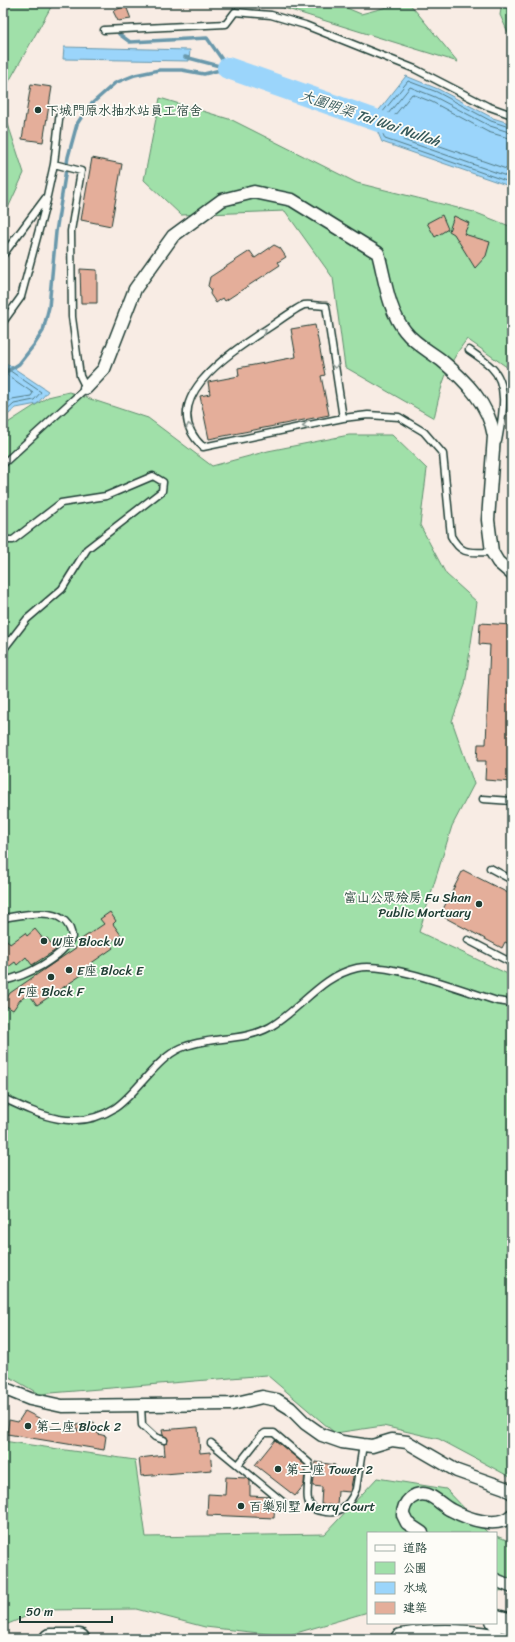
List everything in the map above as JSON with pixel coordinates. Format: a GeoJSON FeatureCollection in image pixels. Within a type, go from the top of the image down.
{"type":"FeatureCollection","features":[{"type":"Feature","properties":{"kind":"main road"},"geometry":{"type":"LineString","coordinates":[[497,1620],[512,1624]]}},
{"type":"Feature","properties":{"kind":"main road"},"geometry":{"type":"LineString","coordinates":[[409,1637],[444,1624]]}},
{"type":"Feature","properties":{"kind":"main road"},"geometry":{"type":"LineString","coordinates":[[409,1637],[463,1634],[494,1639]]}},
{"type":"Feature","properties":{"kind":"main road"},"geometry":{"type":"LineString","coordinates":[[50,1639],[79,1639]]}},
{"type":"Feature","properties":{"kind":"street"},"geometry":{"type":"LineString","coordinates":[[86,388],[104,369],[135,289],[173,236],[222,200],[254,192],[292,200],[378,253],[393,311],[405,332],[470,387],[485,407],[493,424],[494,436],[488,520],[492,552],[498,562],[512,574]]}},
{"type":"Feature","properties":{"kind":"street"},"geometry":{"type":"LineString","coordinates":[[3,1388],[30,1399],[62,1406],[232,1404],[262,1397],[277,1400],[290,1408],[305,1423],[322,1435],[342,1442],[372,1446],[392,1440],[407,1442],[457,1471],[505,1488],[512,1493]]}},
{"type":"Feature","properties":{"kind":"street"},"geometry":{"type":"LineString","coordinates":[[420,1532],[407,1523],[403,1515],[406,1503],[420,1494],[428,1495],[451,1510],[478,1520],[499,1521],[509,1518],[512,1515]]}},
{"type":"Feature","properties":{"kind":"street"},"geometry":{"type":"LineString","coordinates":[[497,1580],[512,1587]]}},
{"type":"Feature","properties":{"kind":"lane"},"geometry":{"type":"LineString","coordinates":[[104,30],[226,24],[235,12],[271,15],[305,25],[415,69],[487,106],[512,115]]}},
{"type":"Feature","properties":{"kind":"lane"},"geometry":{"type":"LineString","coordinates":[[3,322],[21,297],[48,196],[54,164],[60,111]]}},
{"type":"Feature","properties":{"kind":"lane"},"geometry":{"type":"LineString","coordinates":[[3,464],[86,388],[80,376],[72,317],[71,231],[81,171],[54,164]]}},
{"type":"Feature","properties":{"kind":"lane"},"geometry":{"type":"LineString","coordinates":[[3,255],[48,196]]}},
{"type":"Feature","properties":{"kind":"lane"},"geometry":{"type":"LineString","coordinates":[[343,418],[326,306],[304,306],[232,352],[196,386],[187,406],[188,428],[193,438],[203,447],[343,418],[368,415],[399,417],[424,432],[443,454],[451,536],[458,548],[467,552],[492,552]]}},
{"type":"Feature","properties":{"kind":"lane"},"geometry":{"type":"LineString","coordinates":[[469,350],[492,367],[501,387],[503,416],[492,476]]}},
{"type":"Feature","properties":{"kind":"lane"},"geometry":{"type":"LineString","coordinates":[[3,540],[13,540],[61,503],[106,496],[153,476],[163,482],[162,491],[86,548],[62,589],[27,619],[3,650]]}},
{"type":"Feature","properties":{"kind":"lane"},"geometry":{"type":"LineString","coordinates":[[483,799],[512,801]]}},
{"type":"Feature","properties":{"kind":"lane"},"geometry":{"type":"LineString","coordinates":[[490,868],[512,880]]}},
{"type":"Feature","properties":{"kind":"lane"},"geometry":{"type":"LineString","coordinates":[[3,918],[39,913],[55,915],[65,921],[72,930],[72,937],[62,950],[34,971],[3,981]]}},
{"type":"Feature","properties":{"kind":"lane"},"geometry":{"type":"LineString","coordinates":[[468,940],[512,963]]}},
{"type":"Feature","properties":{"kind":"lane"},"geometry":{"type":"LineString","coordinates":[[3,1098],[44,1116],[63,1121],[102,1115],[115,1108],[165,1058],[181,1048],[196,1043],[253,1034],[269,1028],[338,975],[357,968],[376,967],[410,974],[497,1001],[512,1002]]}},
{"type":"Feature","properties":{"kind":"lane"},"geometry":{"type":"LineString","coordinates":[[142,1406],[142,1425],[155,1437],[164,1440]]}},
{"type":"Feature","properties":{"kind":"lane"},"geometry":{"type":"LineString","coordinates":[[238,1465],[261,1436],[274,1433],[309,1463],[310,1468],[307,1498],[309,1503],[318,1511],[332,1512],[345,1506],[354,1495],[363,1445]]}},
{"type":"Feature","properties":{"kind":"lane"},"geometry":{"type":"LineString","coordinates":[[211,1443],[284,1503]]}},
{"type":"Feature","properties":{"kind":"green space"},"geometry":{"type":"Polygon","coordinates":[[[3,3],[62,3],[51,7],[3,92],[3,3]]]}},
{"type":"Feature","properties":{"kind":"green space"},"geometry":{"type":"Polygon","coordinates":[[[268,3],[335,3],[361,14],[402,3],[409,3],[458,62],[268,3]]]}},
{"type":"Feature","properties":{"kind":"green space"},"geometry":{"type":"Polygon","coordinates":[[[502,3],[512,3],[512,41],[500,15],[502,3]]]}},
{"type":"Feature","properties":{"kind":"green space"},"geometry":{"type":"Polygon","coordinates":[[[160,98],[232,120],[357,183],[474,212],[512,227],[512,387],[511,370],[467,339],[454,359],[445,377],[434,418],[345,367],[333,278],[285,211],[181,215],[144,180],[160,98]]]}},
{"type":"Feature","properties":{"kind":"green space"},"geometry":{"type":"Polygon","coordinates":[[[3,109],[24,173],[3,219],[3,109]]]}},
{"type":"Feature","properties":{"kind":"green space"},"geometry":{"type":"Polygon","coordinates":[[[69,392],[148,418],[212,466],[268,451],[349,435],[392,435],[427,469],[420,525],[446,574],[477,602],[465,685],[452,721],[474,784],[452,826],[419,932],[512,976],[512,1478],[439,1439],[383,1426],[335,1433],[267,1375],[39,1394],[3,1373],[3,426],[48,397],[69,392]]]}},
{"type":"Feature","properties":{"kind":"green space"},"geometry":{"type":"Polygon","coordinates":[[[3,1441],[135,1460],[146,1537],[325,1534],[377,1478],[446,1489],[487,1532],[367,1532],[367,1612],[286,1636],[205,1627],[136,1609],[42,1610],[3,1626],[3,1441]]]}},
{"type":"Feature","properties":{"kind":"green space"},"geometry":{"type":"Polygon","coordinates":[[[497,1536],[512,1542],[512,1590],[497,1591],[497,1536]]]}},
{"type":"Feature","properties":{"kind":"water"},"geometry":{"type":"Polygon","coordinates":[[[64,47],[190,50],[189,61],[63,59],[64,47]]]}},
{"type":"Feature","properties":{"kind":"water"},"geometry":{"type":"Polygon","coordinates":[[[406,76],[438,89],[493,118],[512,124],[512,187],[382,142],[372,119],[406,76]]]}},
{"type":"Feature","properties":{"kind":"water"},"geometry":{"type":"Polygon","coordinates":[[[3,361],[48,391],[37,404],[16,408],[3,419],[3,361]]]}},
{"type":"Feature","properties":{"kind":"building"},"geometry":{"type":"Polygon","coordinates":[[[126,6],[131,19],[118,21],[113,11],[126,6]]]}},
{"type":"Feature","properties":{"kind":"building","name":"下城門原水抽水站員工宿舍"},"geometry":{"type":"Polygon","coordinates":[[[31,84],[52,87],[43,142],[22,139],[31,84]]]}},
{"type":"Feature","properties":{"kind":"building"},"geometry":{"type":"Polygon","coordinates":[[[92,158],[122,164],[111,226],[81,220],[92,158]]]}},
{"type":"Feature","properties":{"kind":"building"},"geometry":{"type":"Polygon","coordinates":[[[442,215],[448,229],[435,237],[427,223],[442,215]]]}},
{"type":"Feature","properties":{"kind":"building"},"geometry":{"type":"Polygon","coordinates":[[[454,216],[469,223],[464,234],[490,242],[486,256],[475,268],[454,234],[449,231],[454,216]]]}},
{"type":"Feature","properties":{"kind":"building"},"geometry":{"type":"Polygon","coordinates":[[[274,245],[280,248],[286,257],[278,262],[280,265],[225,301],[223,298],[216,303],[210,294],[211,289],[208,286],[210,277],[250,251],[255,258],[274,245]]]}},
{"type":"Feature","properties":{"kind":"building"},"geometry":{"type":"Polygon","coordinates":[[[80,269],[97,270],[97,303],[81,303],[80,269]]]}},
{"type":"Feature","properties":{"kind":"building"},"geometry":{"type":"Polygon","coordinates":[[[315,325],[325,375],[321,376],[329,415],[209,439],[200,396],[210,394],[208,382],[239,376],[238,368],[296,357],[291,329],[315,325]]]}},
{"type":"Feature","properties":{"kind":"building"},"geometry":{"type":"Polygon","coordinates":[[[480,623],[512,625],[512,782],[485,780],[486,761],[477,761],[478,744],[486,744],[490,645],[479,644],[480,623]]]}},
{"type":"Feature","properties":{"kind":"building","name":"富山公眾殮房 Fu Shan Public Mortuary"},"geometry":{"type":"Polygon","coordinates":[[[463,870],[512,895],[512,945],[505,942],[502,948],[440,915],[463,870]]]}},
{"type":"Feature","properties":{"kind":"building"},"geometry":{"type":"Polygon","coordinates":[[[110,912],[116,921],[113,924],[121,935],[110,943],[113,948],[90,964],[92,968],[37,1005],[29,994],[20,1000],[13,1010],[3,1004],[10,993],[80,945],[77,942],[104,924],[100,919],[110,912]]]}},
{"type":"Feature","properties":{"kind":"building"},"geometry":{"type":"Polygon","coordinates":[[[35,929],[44,940],[47,938],[56,950],[32,965],[26,957],[17,965],[15,962],[3,971],[3,935],[10,944],[25,933],[27,936],[35,929]]]}},
{"type":"Feature","properties":{"kind":"building"},"geometry":{"type":"Polygon","coordinates":[[[25,1411],[41,1419],[38,1425],[78,1431],[76,1425],[94,1422],[98,1434],[106,1436],[104,1450],[7,1434],[9,1420],[18,1422],[25,1411]]]}},
{"type":"Feature","properties":{"kind":"building"},"geometry":{"type":"Polygon","coordinates":[[[198,1427],[200,1453],[210,1452],[212,1470],[141,1476],[139,1458],[165,1455],[164,1444],[167,1443],[168,1439],[163,1435],[162,1430],[198,1427]]]}},
{"type":"Feature","properties":{"kind":"building","name":"第二座 Tower 2"},"geometry":{"type":"Polygon","coordinates":[[[275,1440],[305,1465],[304,1485],[295,1496],[255,1465],[275,1440]]]}},
{"type":"Feature","properties":{"kind":"building"},"geometry":{"type":"Polygon","coordinates":[[[316,1462],[335,1465],[335,1470],[354,1472],[350,1492],[338,1491],[337,1506],[321,1504],[322,1487],[313,1486],[316,1462]]]}},
{"type":"Feature","properties":{"kind":"building","name":"百樂別墅 Merry Court"},"geometry":{"type":"Polygon","coordinates":[[[226,1477],[247,1478],[250,1481],[250,1496],[270,1497],[275,1501],[274,1518],[207,1515],[208,1494],[225,1495],[226,1477]]]}},
{"type":"Feature","properties":{"kind":"waterway"},"geometry":{"type":"LineString","coordinates":[[119,34],[130,42],[207,38],[228,68]]}},
{"type":"Feature","properties":{"kind":"waterway"},"geometry":{"type":"LineString","coordinates":[[185,57],[227,68]]}},
{"type":"Feature","properties":{"kind":"waterway"},"geometry":{"type":"LineString","coordinates":[[3,374],[19,364],[43,331],[49,307],[56,232],[68,157],[77,124],[88,107],[115,83],[135,75],[159,70],[182,70],[204,74],[228,68]]}},
{"type":"Feature","properties":{"kind":"waterway","name":"大圍明渠 Tai Wai Nullah"},"geometry":{"type":"LineString","coordinates":[[228,68],[401,129]]}},
{"type":"Feature","properties":{"kind":"place","name":"下城門原水抽水站員工宿舍"},"geometry":{"type":"Point","coordinates":[38,110]}},
{"type":"Feature","properties":{"kind":"place","name":"富山公眾殮房 Fu Shan Public Mortuary"},"geometry":{"type":"Point","coordinates":[479,904]}},
{"type":"Feature","properties":{"kind":"place","name":"W座 Block W"},"geometry":{"type":"Point","coordinates":[44,941]}},
{"type":"Feature","properties":{"kind":"place","name":"E座 Block E"},"geometry":{"type":"Point","coordinates":[69,970]}},
{"type":"Feature","properties":{"kind":"place","name":"F座 Block F"},"geometry":{"type":"Point","coordinates":[51,977]}},
{"type":"Feature","properties":{"kind":"place","name":"第二座 Block 2"},"geometry":{"type":"Point","coordinates":[28,1426]}},
{"type":"Feature","properties":{"kind":"place","name":"第二座 Tower 2"},"geometry":{"type":"Point","coordinates":[278,1469]}},
{"type":"Feature","properties":{"kind":"place","name":"百樂別墅 Merry Court"},"geometry":{"type":"Point","coordinates":[241,1506]}}]}
